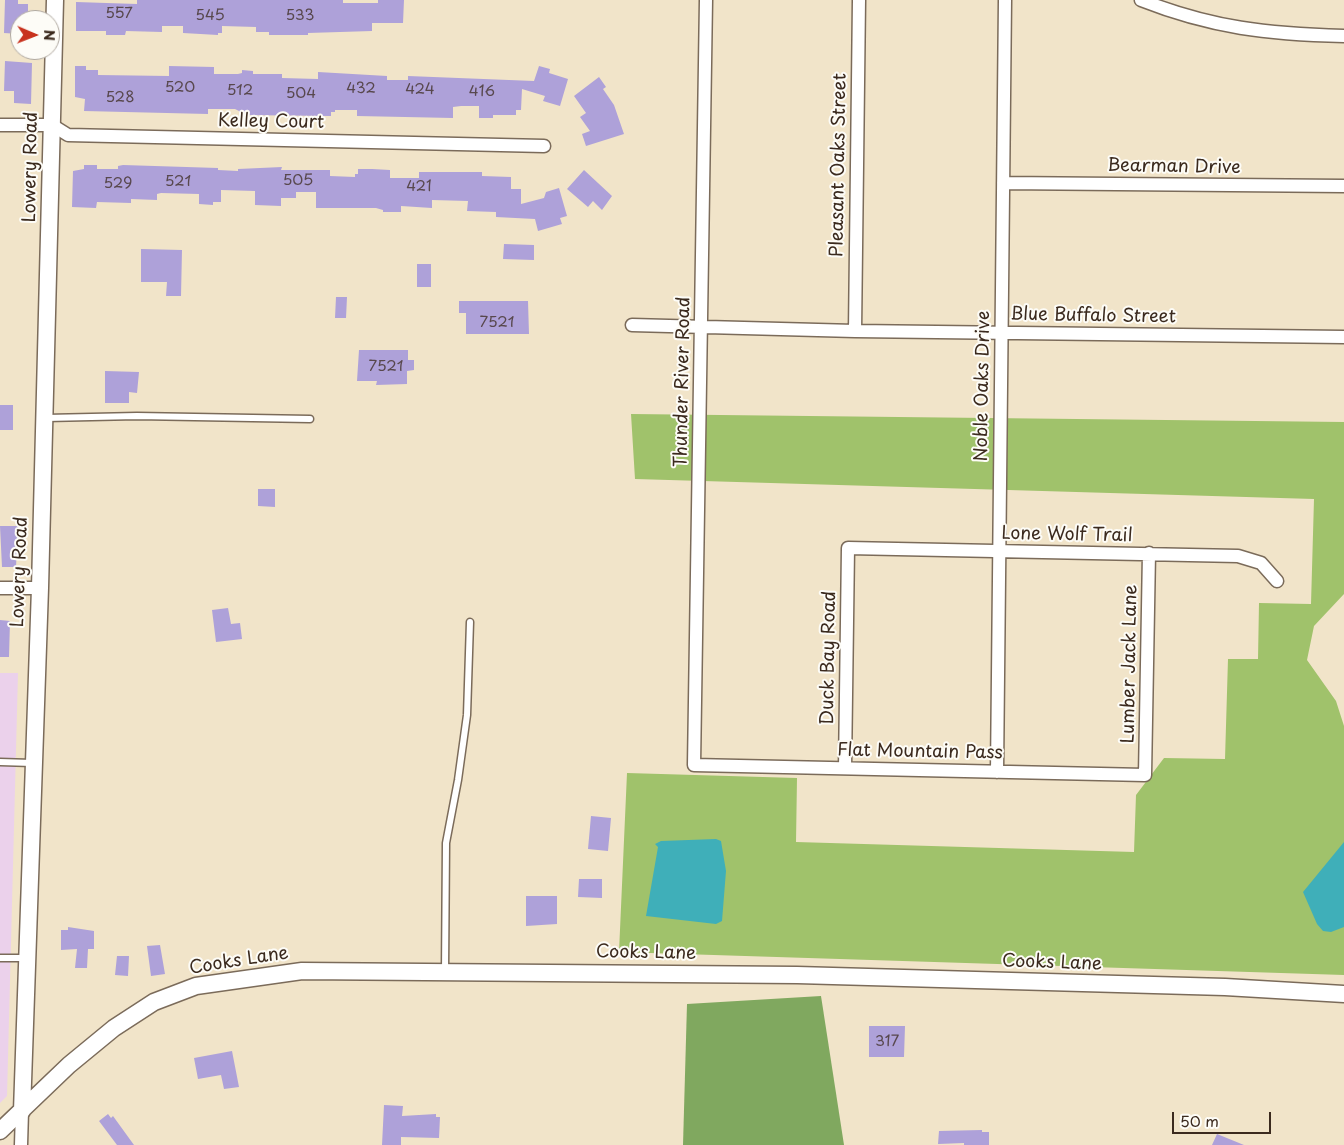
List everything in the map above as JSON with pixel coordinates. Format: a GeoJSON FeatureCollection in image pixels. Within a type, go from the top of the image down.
{"type":"FeatureCollection","features":[{"type":"Feature","properties":{"kind":"street","name":"Lowery Road"},"geometry":{"type":"LineString","coordinates":[[21,1145],[40,588],[55,0]]}},
{"type":"Feature","properties":{"kind":"street","name":"Thunder River Road"},"geometry":{"type":"LineString","coordinates":[[694,765],[706,0]]}},
{"type":"Feature","properties":{"kind":"street","name":"Pleasant Oaks Street"},"geometry":{"type":"LineString","coordinates":[[855,331],[859,0]]}},
{"type":"Feature","properties":{"kind":"street","name":"Noble Oaks Drive"},"geometry":{"type":"LineString","coordinates":[[997,772],[1005,0]]}},
{"type":"Feature","properties":{"kind":"street"},"geometry":{"type":"LineString","coordinates":[[1141,0],[1220,26],[1279,34],[1344,36]]}},
{"type":"Feature","properties":{"kind":"street","name":"Kelley Court"},"geometry":{"type":"LineString","coordinates":[[0,125],[52,126],[68,136],[544,146]]}},
{"type":"Feature","properties":{"kind":"street","name":"Bearman Drive"},"geometry":{"type":"LineString","coordinates":[[1003,183],[1344,186]]}},
{"type":"Feature","properties":{"kind":"street","name":"Blue Buffalo Street"},"geometry":{"type":"LineString","coordinates":[[632,325],[855,331],[1344,337]]}},
{"type":"Feature","properties":{"kind":"street","name":"Lone Wolf Trail"},"geometry":{"type":"LineString","coordinates":[[848,548],[1238,556],[1261,563],[1277,581]]}},
{"type":"Feature","properties":{"kind":"street","name":"Duck Bay Road"},"geometry":{"type":"LineString","coordinates":[[845,768],[848,548]]}},
{"type":"Feature","properties":{"kind":"street","name":"Lumber Jack Lane"},"geometry":{"type":"LineString","coordinates":[[1145,775],[1149,553]]}},
{"type":"Feature","properties":{"kind":"street"},"geometry":{"type":"LineString","coordinates":[[0,588],[40,588]]}},
{"type":"Feature","properties":{"kind":"street","name":"Flat Mountain Pass"},"geometry":{"type":"LineString","coordinates":[[694,765],[1145,775]]}},
{"type":"Feature","properties":{"kind":"street","name":"Cooks Lane"},"geometry":{"type":"LineString","coordinates":[[0,1132],[69,1065],[114,1028],[154,1002],[196,986],[302,971],[797,975],[1226,987],[1344,994]]}},
{"type":"Feature","properties":{"kind":"lane"},"geometry":{"type":"LineString","coordinates":[[44,418],[105,416],[310,418]]}},
{"type":"Feature","properties":{"kind":"lane"},"geometry":{"type":"LineString","coordinates":[[445,972],[446,843],[461,765],[467,715],[470,622]]}},
{"type":"Feature","properties":{"kind":"lane"},"geometry":{"type":"LineString","coordinates":[[0,762],[34,763]]}},
{"type":"Feature","properties":{"kind":"lane"},"geometry":{"type":"LineString","coordinates":[[0,958],[27,958]]}},
{"type":"Feature","properties":{"kind":"shaded area"},"geometry":{"type":"Polygon","coordinates":[[[0,673],[18,673],[7,1096],[0,1103],[0,673]]]}},
{"type":"Feature","properties":{"kind":"green space"},"geometry":{"type":"Polygon","coordinates":[[[631,414],[1344,422],[1344,594],[1314,626],[1307,660],[1336,701],[1344,726],[1344,975],[619,952],[627,773],[797,778],[796,842],[1134,852],[1136,795],[1164,758],[1225,759],[1228,659],[1258,659],[1259,603],[1311,604],[1314,499],[635,479],[631,414]]]}},
{"type":"Feature","properties":{"kind":"green space"},"geometry":{"type":"Polygon","coordinates":[[[821,996],[844,1145],[683,1145],[687,1004],[821,996]]]}},
{"type":"Feature","properties":{"kind":"water"},"geometry":{"type":"Polygon","coordinates":[[[716,839],[721,841],[726,871],[722,921],[716,924],[646,916],[658,847],[655,844],[661,841],[716,839]]]}},
{"type":"Feature","properties":{"kind":"water"},"geometry":{"type":"Polygon","coordinates":[[[1344,842],[1344,927],[1331,932],[1323,931],[1317,924],[1303,892],[1344,842]]]}},
{"type":"Feature","properties":{"kind":"building"},"geometry":{"type":"Polygon","coordinates":[[[5,0],[18,0],[18,4],[28,4],[28,10],[10,10],[10,33],[4,33],[5,0]]]}},
{"type":"Feature","properties":{"kind":"building"},"geometry":{"type":"Polygon","coordinates":[[[137,0],[343,0],[343,3],[378,3],[378,0],[404,0],[403,23],[372,23],[372,31],[308,33],[308,35],[269,35],[269,32],[256,32],[256,27],[222,26],[222,33],[218,33],[218,35],[183,33],[183,26],[162,26],[162,32],[126,31],[125,35],[106,35],[106,31],[76,31],[76,2],[137,4],[137,0]]]}},
{"type":"Feature","properties":{"kind":"building"},"geometry":{"type":"Polygon","coordinates":[[[5,61],[32,63],[31,104],[14,103],[14,91],[4,91],[5,61]]]}},
{"type":"Feature","properties":{"kind":"building"},"geometry":{"type":"Polygon","coordinates":[[[75,66],[86,66],[86,70],[98,70],[98,75],[169,76],[169,66],[214,67],[214,74],[238,74],[242,73],[242,70],[253,71],[253,74],[282,74],[282,78],[318,79],[318,72],[387,76],[387,80],[408,80],[408,76],[534,81],[539,66],[550,69],[549,73],[568,79],[560,106],[543,101],[545,96],[522,89],[521,110],[516,110],[516,115],[493,115],[493,118],[479,118],[479,106],[453,107],[453,118],[357,116],[357,110],[335,110],[335,112],[331,112],[331,116],[239,115],[239,111],[235,109],[208,109],[208,114],[84,111],[85,99],[75,97],[75,66]]]}},
{"type":"Feature","properties":{"kind":"building"},"geometry":{"type":"Polygon","coordinates":[[[599,77],[606,87],[603,89],[614,105],[624,134],[586,146],[582,134],[590,131],[580,117],[586,113],[574,96],[599,77]]]}},
{"type":"Feature","properties":{"kind":"building"},"geometry":{"type":"Polygon","coordinates":[[[84,165],[97,165],[97,169],[118,169],[118,166],[123,165],[218,168],[218,170],[238,171],[238,169],[282,167],[281,170],[330,170],[330,176],[355,177],[355,174],[358,174],[358,169],[372,169],[390,170],[390,178],[419,178],[419,172],[482,172],[482,176],[511,177],[511,189],[521,189],[521,204],[544,198],[546,192],[559,188],[567,216],[560,218],[562,224],[538,231],[535,219],[496,217],[496,212],[467,211],[468,201],[432,200],[432,208],[401,206],[401,212],[383,212],[383,210],[376,208],[316,208],[316,192],[296,192],[296,198],[281,198],[281,206],[255,205],[255,191],[221,190],[221,202],[213,202],[213,205],[199,204],[199,194],[161,193],[157,194],[157,200],[131,199],[131,203],[97,202],[96,208],[72,207],[73,171],[84,169],[84,165]]]}},
{"type":"Feature","properties":{"kind":"building"},"geometry":{"type":"Polygon","coordinates":[[[584,170],[612,196],[602,210],[593,201],[588,207],[567,189],[584,170]]]}},
{"type":"Feature","properties":{"kind":"building"},"geometry":{"type":"Polygon","coordinates":[[[504,244],[534,245],[534,260],[503,259],[504,244]]]}},
{"type":"Feature","properties":{"kind":"building"},"geometry":{"type":"Polygon","coordinates":[[[141,249],[182,250],[181,296],[166,296],[167,282],[141,282],[141,249]]]}},
{"type":"Feature","properties":{"kind":"building"},"geometry":{"type":"Polygon","coordinates":[[[417,264],[431,264],[431,287],[417,287],[417,264]]]}},
{"type":"Feature","properties":{"kind":"building"},"geometry":{"type":"Polygon","coordinates":[[[336,297],[347,297],[346,318],[335,318],[336,297]]]}},
{"type":"Feature","properties":{"kind":"building"},"geometry":{"type":"Polygon","coordinates":[[[459,301],[528,301],[529,334],[466,334],[466,313],[459,313],[459,301]]]}},
{"type":"Feature","properties":{"kind":"building"},"geometry":{"type":"Polygon","coordinates":[[[359,350],[408,350],[408,360],[414,360],[414,370],[407,371],[407,384],[376,385],[377,381],[357,381],[359,350]]]}},
{"type":"Feature","properties":{"kind":"building"},"geometry":{"type":"Polygon","coordinates":[[[105,371],[139,372],[137,393],[129,392],[129,403],[105,403],[105,371]]]}},
{"type":"Feature","properties":{"kind":"building"},"geometry":{"type":"Polygon","coordinates":[[[0,405],[13,405],[13,430],[0,430],[0,405]]]}},
{"type":"Feature","properties":{"kind":"building"},"geometry":{"type":"Polygon","coordinates":[[[258,489],[275,489],[275,507],[258,506],[258,489]]]}},
{"type":"Feature","properties":{"kind":"building"},"geometry":{"type":"Polygon","coordinates":[[[0,526],[18,526],[16,567],[2,567],[0,526]]]}},
{"type":"Feature","properties":{"kind":"building"},"geometry":{"type":"Polygon","coordinates":[[[228,608],[231,624],[240,623],[242,639],[216,642],[212,610],[228,608]]]}},
{"type":"Feature","properties":{"kind":"building"},"geometry":{"type":"Polygon","coordinates":[[[0,620],[10,621],[9,657],[0,657],[0,620]]]}},
{"type":"Feature","properties":{"kind":"building"},"geometry":{"type":"Polygon","coordinates":[[[591,816],[611,818],[608,851],[588,849],[591,816]]]}},
{"type":"Feature","properties":{"kind":"building"},"geometry":{"type":"Polygon","coordinates":[[[579,879],[602,879],[602,898],[578,897],[579,879]]]}},
{"type":"Feature","properties":{"kind":"building"},"geometry":{"type":"Polygon","coordinates":[[[526,896],[557,896],[557,924],[526,926],[526,896]]]}},
{"type":"Feature","properties":{"kind":"building"},"geometry":{"type":"Polygon","coordinates":[[[68,927],[94,931],[94,949],[88,949],[87,968],[75,968],[77,949],[61,950],[61,930],[68,930],[68,927]]]}},
{"type":"Feature","properties":{"kind":"building"},"geometry":{"type":"Polygon","coordinates":[[[160,945],[165,974],[151,976],[147,946],[160,945]]]}},
{"type":"Feature","properties":{"kind":"building"},"geometry":{"type":"Polygon","coordinates":[[[117,956],[129,956],[128,976],[115,975],[117,956]]]}},
{"type":"Feature","properties":{"kind":"building"},"geometry":{"type":"Polygon","coordinates":[[[869,1026],[905,1026],[904,1057],[869,1057],[869,1026]]]}},
{"type":"Feature","properties":{"kind":"building"},"geometry":{"type":"Polygon","coordinates":[[[232,1051],[239,1087],[224,1089],[221,1075],[198,1079],[194,1058],[232,1051]]]}},
{"type":"Feature","properties":{"kind":"building"},"geometry":{"type":"Polygon","coordinates":[[[384,1105],[403,1106],[402,1116],[436,1114],[436,1117],[440,1117],[439,1138],[401,1137],[401,1145],[382,1145],[384,1105]]]}},
{"type":"Feature","properties":{"kind":"building"},"geometry":{"type":"Polygon","coordinates":[[[108,1114],[111,1118],[113,1116],[134,1145],[117,1145],[99,1121],[108,1114]]]}},
{"type":"Feature","properties":{"kind":"building"},"geometry":{"type":"Polygon","coordinates":[[[982,1130],[982,1132],[989,1132],[989,1145],[964,1145],[964,1143],[938,1144],[939,1131],[982,1130]]]}},
{"type":"Feature","properties":{"kind":"building"},"geometry":{"type":"Polygon","coordinates":[[[1217,1134],[1244,1145],[1212,1145],[1217,1134]]]}}]}
